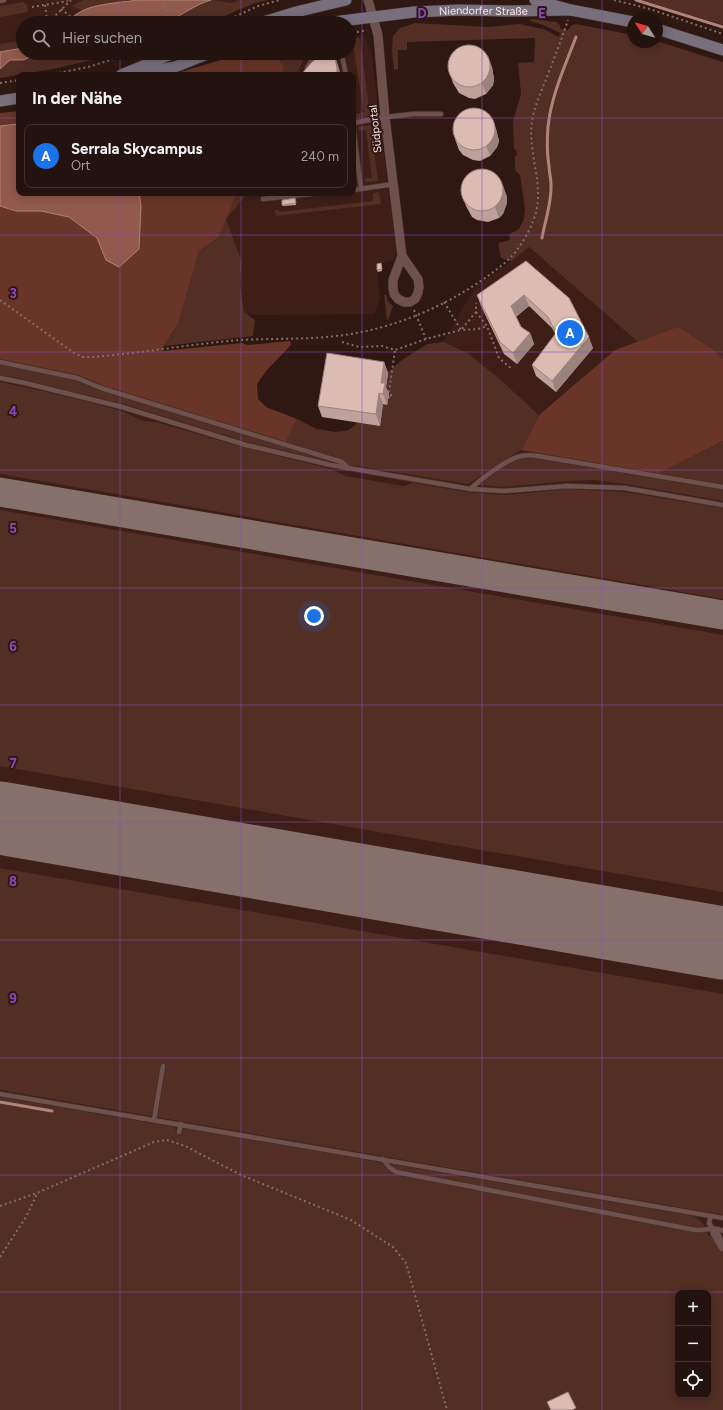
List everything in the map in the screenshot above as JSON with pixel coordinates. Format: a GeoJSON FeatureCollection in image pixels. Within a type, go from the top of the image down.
{"type":"FeatureCollection","features":[{"type":"Feature","properties":{"kind":"main road"},"geometry":{"type":"LineString","coordinates":[[283,16],[346,0]]}},
{"type":"Feature","properties":{"kind":"main road","name":"Niendorfer Straße"},"geometry":{"type":"LineString","coordinates":[[535,0],[571,10],[627,21]]}},
{"type":"Feature","properties":{"kind":"main road","name":"Niendorfer Straße"},"geometry":{"type":"LineString","coordinates":[[356,19],[414,12],[460,10],[571,10]]}},
{"type":"Feature","properties":{"kind":"main road"},"geometry":{"type":"LineString","coordinates":[[663,31],[723,50]]}},
{"type":"Feature","properties":{"kind":"main road"},"geometry":{"type":"LineString","coordinates":[[127,72],[157,60]]}},
{"type":"Feature","properties":{"kind":"main road"},"geometry":{"type":"LineString","coordinates":[[148,72],[175,67],[192,60]]}},
{"type":"Feature","properties":{"kind":"main road"},"geometry":{"type":"LineString","coordinates":[[0,101],[16,98]]}},
{"type":"Feature","properties":{"kind":"street","name":"Südportal"},"geometry":{"type":"LineString","coordinates":[[368,0],[378,35],[385,117],[402,256],[394,280],[393,288],[394,294],[398,299],[404,302],[410,302],[415,299],[418,293],[418,279],[402,256]]}},
{"type":"Feature","properties":{"kind":"street"},"geometry":{"type":"LineString","coordinates":[[717,1231],[723,1247]]}},
{"type":"Feature","properties":{"kind":"lane"},"geometry":{"type":"LineString","coordinates":[[0,1],[4,0]]}},
{"type":"Feature","properties":{"kind":"lane"},"geometry":{"type":"LineString","coordinates":[[306,72],[312,60]]}},
{"type":"Feature","properties":{"kind":"lane"},"geometry":{"type":"LineString","coordinates":[[343,60],[345,72]]}},
{"type":"Feature","properties":{"kind":"lane"},"geometry":{"type":"LineString","coordinates":[[356,123],[385,117],[414,114],[441,114]]}},
{"type":"Feature","properties":{"kind":"lane"},"geometry":{"type":"LineString","coordinates":[[356,148],[361,189]]}},
{"type":"Feature","properties":{"kind":"lane"},"geometry":{"type":"LineString","coordinates":[[356,190],[394,184]]}},
{"type":"Feature","properties":{"kind":"lane"},"geometry":{"type":"LineString","coordinates":[[263,199],[292,196]]}},
{"type":"Feature","properties":{"kind":"lane"},"geometry":{"type":"LineString","coordinates":[[0,362],[77,378],[101,388],[342,462],[348,468]]}},
{"type":"Feature","properties":{"kind":"lane"},"geometry":{"type":"LineString","coordinates":[[0,378],[122,407],[246,445],[348,468],[470,489],[504,491],[568,486],[625,488],[723,505]]}},
{"type":"Feature","properties":{"kind":"lane"},"geometry":{"type":"LineString","coordinates":[[470,489],[507,462],[520,456],[527,455],[723,487]]}},
{"type":"Feature","properties":{"kind":"lane"},"geometry":{"type":"LineString","coordinates":[[154,1120],[163,1066]]}},
{"type":"Feature","properties":{"kind":"lane"},"geometry":{"type":"LineString","coordinates":[[0,1094],[723,1218]]}},
{"type":"Feature","properties":{"kind":"lane"},"geometry":{"type":"LineString","coordinates":[[179,1132],[180,1124]]}},
{"type":"Feature","properties":{"kind":"lane"},"geometry":{"type":"LineString","coordinates":[[384,1159],[389,1167],[396,1172],[695,1230],[717,1231]]}},
{"type":"Feature","properties":{"kind":"lane"},"geometry":{"type":"LineString","coordinates":[[711,1216],[710,1223],[717,1231]]}},
{"type":"Feature","properties":{"kind":"path"},"geometry":{"type":"LineString","coordinates":[[32,7],[70,0]]}},
{"type":"Feature","properties":{"kind":"path"},"geometry":{"type":"LineString","coordinates":[[55,16],[70,0]]}},
{"type":"Feature","properties":{"kind":"path"},"geometry":{"type":"LineString","coordinates":[[164,0],[167,16]]}},
{"type":"Feature","properties":{"kind":"path"},"geometry":{"type":"LineString","coordinates":[[236,16],[258,6],[280,0]]}},
{"type":"Feature","properties":{"kind":"path"},"geometry":{"type":"LineString","coordinates":[[614,0],[650,9],[723,34]]}},
{"type":"Feature","properties":{"kind":"path"},"geometry":{"type":"LineString","coordinates":[[45,5],[47,16]]}},
{"type":"Feature","properties":{"kind":"path"},"geometry":{"type":"LineString","coordinates":[[61,9],[70,16]]}},
{"type":"Feature","properties":{"kind":"path"},"geometry":{"type":"LineString","coordinates":[[0,300],[74,353],[83,357],[110,356],[242,340],[344,335],[371,330],[416,315],[464,292],[507,260],[522,242],[534,219],[537,209],[538,196],[531,137],[532,119],[571,10]]}},
{"type":"Feature","properties":{"kind":"path"},"geometry":{"type":"LineString","coordinates":[[64,72],[88,67],[110,60]]}},
{"type":"Feature","properties":{"kind":"path"},"geometry":{"type":"LineString","coordinates":[[0,83],[16,80]]}},
{"type":"Feature","properties":{"kind":"path"},"geometry":{"type":"LineString","coordinates":[[444,302],[461,330]]}},
{"type":"Feature","properties":{"kind":"path"},"geometry":{"type":"LineString","coordinates":[[476,304],[476,312],[487,326],[499,358],[512,368]]}},
{"type":"Feature","properties":{"kind":"path"},"geometry":{"type":"LineString","coordinates":[[413,309],[426,338]]}},
{"type":"Feature","properties":{"kind":"path"},"geometry":{"type":"LineString","coordinates":[[461,330],[476,312]]}},
{"type":"Feature","properties":{"kind":"path"},"geometry":{"type":"LineString","coordinates":[[342,342],[359,347],[382,346],[395,350],[426,338],[461,330],[478,329],[487,326]]}},
{"type":"Feature","properties":{"kind":"path"},"geometry":{"type":"LineString","coordinates":[[388,397],[391,398],[391,393],[389,392],[395,350]]}},
{"type":"Feature","properties":{"kind":"path"},"geometry":{"type":"LineString","coordinates":[[0,1206],[37,1193],[154,1142],[167,1140],[185,1146],[241,1175],[266,1186],[351,1220],[393,1247],[406,1263],[447,1410]]}},
{"type":"Feature","properties":{"kind":"path"},"geometry":{"type":"LineString","coordinates":[[0,1257],[26,1217],[37,1193]]}},
{"type":"Feature","properties":{"kind":"shaded area"},"geometry":{"type":"Polygon","coordinates":[[[0,0],[268,0],[255,3],[224,16],[16,16],[16,60],[92,60],[35,72],[16,72],[16,75],[0,78],[0,0]]]}},
{"type":"Feature","properties":{"kind":"shaded area"},"geometry":{"type":"Polygon","coordinates":[[[83,0],[126,0],[126,2],[82,10],[72,6],[83,0]]]}},
{"type":"Feature","properties":{"kind":"shaded area"},"geometry":{"type":"Polygon","coordinates":[[[137,0],[211,0],[178,16],[73,16],[89,8],[137,0]]]}},
{"type":"Feature","properties":{"kind":"shaded area"},"geometry":{"type":"Polygon","coordinates":[[[211,0],[232,3],[240,0],[268,0],[255,3],[224,16],[178,16],[211,0]]]}},
{"type":"Feature","properties":{"kind":"shaded area"},"geometry":{"type":"Polygon","coordinates":[[[641,0],[723,0],[723,25],[641,0]]]}},
{"type":"Feature","properties":{"kind":"shaded area"},"geometry":{"type":"Polygon","coordinates":[[[23,2],[27,5],[28,12],[0,17],[0,6],[23,2]]]}},
{"type":"Feature","properties":{"kind":"shaded area"},"geometry":{"type":"Polygon","coordinates":[[[531,19],[556,22],[559,24],[561,29],[568,30],[572,25],[576,24],[627,34],[627,48],[663,48],[663,43],[723,62],[723,359],[713,349],[678,328],[638,342],[529,247],[512,261],[501,258],[498,243],[510,240],[509,234],[519,229],[524,219],[525,209],[520,175],[515,170],[515,156],[517,155],[516,150],[514,149],[513,121],[521,94],[518,63],[534,62],[535,38],[407,42],[407,50],[398,50],[398,69],[394,70],[392,51],[393,36],[400,28],[415,23],[487,27],[520,24],[543,29],[559,37],[560,33],[530,21],[531,19]]]}},
{"type":"Feature","properties":{"kind":"shaded area"},"geometry":{"type":"Polygon","coordinates":[[[363,35],[371,49],[396,253],[394,260],[376,265],[380,298],[374,314],[249,315],[244,312],[240,285],[242,262],[226,219],[236,196],[356,196],[356,72],[285,72],[291,60],[356,60],[356,36],[363,35]]]}},
{"type":"Feature","properties":{"kind":"shaded area"},"geometry":{"type":"Polygon","coordinates":[[[356,37],[360,39],[370,116],[357,118],[356,114],[364,112],[355,60],[356,37]]]}},
{"type":"Feature","properties":{"kind":"shaded area"},"geometry":{"type":"Polygon","coordinates":[[[16,41],[16,49],[0,52],[0,44],[16,41]]]}},
{"type":"Feature","properties":{"kind":"shaded area"},"geometry":{"type":"Polygon","coordinates":[[[16,49],[16,60],[10,60],[0,69],[0,52],[16,49]]]}},
{"type":"Feature","properties":{"kind":"shaded area"},"geometry":{"type":"Polygon","coordinates":[[[10,60],[92,60],[35,72],[16,72],[16,75],[0,78],[0,69],[10,60]]]}},
{"type":"Feature","properties":{"kind":"shaded area"},"geometry":{"type":"Polygon","coordinates":[[[221,60],[279,60],[284,66],[283,72],[180,72],[221,60]]]}},
{"type":"Feature","properties":{"kind":"shaded area"},"geometry":{"type":"Polygon","coordinates":[[[279,60],[303,60],[298,72],[283,72],[284,66],[279,60]]]}},
{"type":"Feature","properties":{"kind":"shaded area"},"geometry":{"type":"Polygon","coordinates":[[[16,111],[16,124],[0,126],[0,113],[16,111]]]}},
{"type":"Feature","properties":{"kind":"shaded area"},"geometry":{"type":"Polygon","coordinates":[[[16,124],[16,196],[139,196],[141,206],[139,249],[119,267],[106,260],[97,238],[69,217],[41,211],[16,211],[0,206],[0,126],[16,124]]]}},
{"type":"Feature","properties":{"kind":"shaded area"},"geometry":{"type":"Polygon","coordinates":[[[371,125],[378,181],[365,182],[364,179],[372,178],[366,130],[358,131],[358,127],[371,125]]]}},
{"type":"Feature","properties":{"kind":"shaded area"},"geometry":{"type":"Polygon","coordinates":[[[379,192],[381,204],[276,216],[275,210],[279,210],[279,212],[373,201],[373,193],[379,192]]]}},
{"type":"Feature","properties":{"kind":"shaded area"},"geometry":{"type":"Polygon","coordinates":[[[139,196],[236,196],[219,237],[199,251],[179,322],[162,351],[242,343],[248,345],[290,341],[291,345],[266,371],[257,384],[258,399],[266,407],[297,419],[286,442],[102,385],[78,375],[0,359],[0,206],[16,211],[41,211],[69,217],[97,238],[106,260],[141,206],[139,196]]]}},
{"type":"Feature","properties":{"kind":"shaded area"},"geometry":{"type":"Polygon","coordinates":[[[236,196],[245,196],[227,218],[236,196]]]}},
{"type":"Feature","properties":{"kind":"shaded area"},"geometry":{"type":"Polygon","coordinates":[[[226,219],[242,262],[240,285],[244,312],[255,320],[253,336],[164,346],[179,322],[199,251],[219,237],[226,219]]]}},
{"type":"Feature","properties":{"kind":"shaded area"},"geometry":{"type":"Polygon","coordinates":[[[529,247],[638,342],[615,350],[539,415],[500,379],[466,352],[443,342],[476,286],[512,261],[529,247]]]}},
{"type":"Feature","properties":{"kind":"shaded area"},"geometry":{"type":"Polygon","coordinates":[[[384,295],[386,295],[388,301],[393,306],[388,320],[387,320],[384,295]]]}},
{"type":"Feature","properties":{"kind":"shaded area"},"geometry":{"type":"Polygon","coordinates":[[[678,327],[713,349],[723,359],[723,441],[658,474],[521,450],[539,415],[615,350],[678,327]]]}},
{"type":"Feature","properties":{"kind":"shaded area"},"geometry":{"type":"Polygon","coordinates":[[[443,342],[466,352],[500,379],[539,415],[521,450],[468,484],[332,462],[247,442],[123,404],[0,375],[0,359],[78,375],[102,385],[286,442],[297,419],[317,429],[335,432],[349,430],[362,418],[383,376],[402,360],[427,344],[443,342]]]}},
{"type":"Feature","properties":{"kind":"shaded area"},"geometry":{"type":"Polygon","coordinates":[[[0,359],[102,385],[344,460],[473,480],[521,450],[723,485],[723,1234],[719,1232],[708,1235],[161,1128],[0,1113],[0,359]]]}},
{"type":"Feature","properties":{"kind":"shaded area"},"geometry":{"type":"Polygon","coordinates":[[[0,382],[103,406],[145,421],[156,422],[246,448],[331,469],[345,476],[404,486],[413,483],[467,492],[504,495],[568,489],[624,492],[723,508],[723,599],[0,474],[0,382]]]}},
{"type":"Feature","properties":{"kind":"shaded area"},"geometry":{"type":"Polygon","coordinates":[[[723,441],[723,485],[658,474],[723,441]]]}},
{"type":"Feature","properties":{"kind":"shaded area"},"geometry":{"type":"Polygon","coordinates":[[[527,457],[723,488],[723,501],[594,480],[503,487],[478,484],[507,465],[527,457]]]}},
{"type":"Feature","properties":{"kind":"shaded area"},"geometry":{"type":"Polygon","coordinates":[[[0,510],[723,635],[723,892],[0,766],[0,510]]]}},
{"type":"Feature","properties":{"kind":"shaded area"},"geometry":{"type":"Polygon","coordinates":[[[0,868],[723,994],[723,1215],[0,1090],[0,868]]]}},
{"type":"Feature","properties":{"kind":"shaded area"},"geometry":{"type":"Polygon","coordinates":[[[0,1097],[175,1127],[176,1131],[182,1132],[183,1128],[693,1216],[701,1221],[708,1235],[715,1237],[723,1251],[723,1410],[0,1410],[0,1097]]]}},
{"type":"Feature","properties":{"kind":"building"},"geometry":{"type":"Polygon","coordinates":[[[469,45],[484,51],[490,66],[484,81],[469,87],[454,81],[448,66],[454,51],[469,45]]]}},
{"type":"Feature","properties":{"kind":"building"},"geometry":{"type":"Polygon","coordinates":[[[315,60],[335,60],[337,72],[304,72],[315,60]]]}},
{"type":"Feature","properties":{"kind":"building"},"geometry":{"type":"Polygon","coordinates":[[[474,108],[489,114],[495,129],[489,144],[474,150],[459,144],[453,129],[459,114],[474,108]]]}},
{"type":"Feature","properties":{"kind":"building"},"geometry":{"type":"Polygon","coordinates":[[[482,169],[497,175],[503,190],[497,205],[482,211],[467,205],[461,190],[467,175],[482,169]]]}},
{"type":"Feature","properties":{"kind":"building"},"geometry":{"type":"Polygon","coordinates":[[[295,198],[296,203],[282,205],[282,200],[295,198]]]}},
{"type":"Feature","properties":{"kind":"building"},"geometry":{"type":"Polygon","coordinates":[[[526,261],[569,298],[589,337],[552,381],[532,365],[556,333],[548,317],[524,295],[511,306],[521,327],[530,333],[513,353],[500,342],[477,295],[526,261]]]}},
{"type":"Feature","properties":{"kind":"building"},"geometry":{"type":"Polygon","coordinates":[[[381,263],[382,269],[377,270],[377,264],[381,263]]]}},
{"type":"Feature","properties":{"kind":"building"},"geometry":{"type":"Polygon","coordinates":[[[327,353],[384,362],[381,383],[385,383],[383,394],[379,393],[376,414],[318,406],[327,353]]]}},
{"type":"Feature","properties":{"kind":"building"},"geometry":{"type":"Polygon","coordinates":[[[568,1392],[576,1408],[572,1410],[551,1410],[547,1402],[568,1392]]]}},
{"type":"Feature","properties":{"kind":"waterway"},"geometry":{"type":"LineString","coordinates":[[636,0],[723,27]]}},
{"type":"Feature","properties":{"kind":"waterway"},"geometry":{"type":"LineString","coordinates":[[542,238],[551,191],[547,147],[550,115],[559,81],[576,37]]}},
{"type":"Feature","properties":{"kind":"waterway"},"geometry":{"type":"LineString","coordinates":[[0,1102],[52,1111]]}},
{"type":"Feature","properties":{"kind":"taxiway"},"geometry":{"type":"LineString","coordinates":[[0,492],[723,615]]}},
{"type":"Feature","properties":{"kind":"runway"},"geometry":{"type":"LineString","coordinates":[[0,818],[723,943]]}},
{"type":"Feature","properties":{"kind":"place","name":"Serrala Skycampus"},"geometry":{"type":"Point","coordinates":[570,333]}}]}
